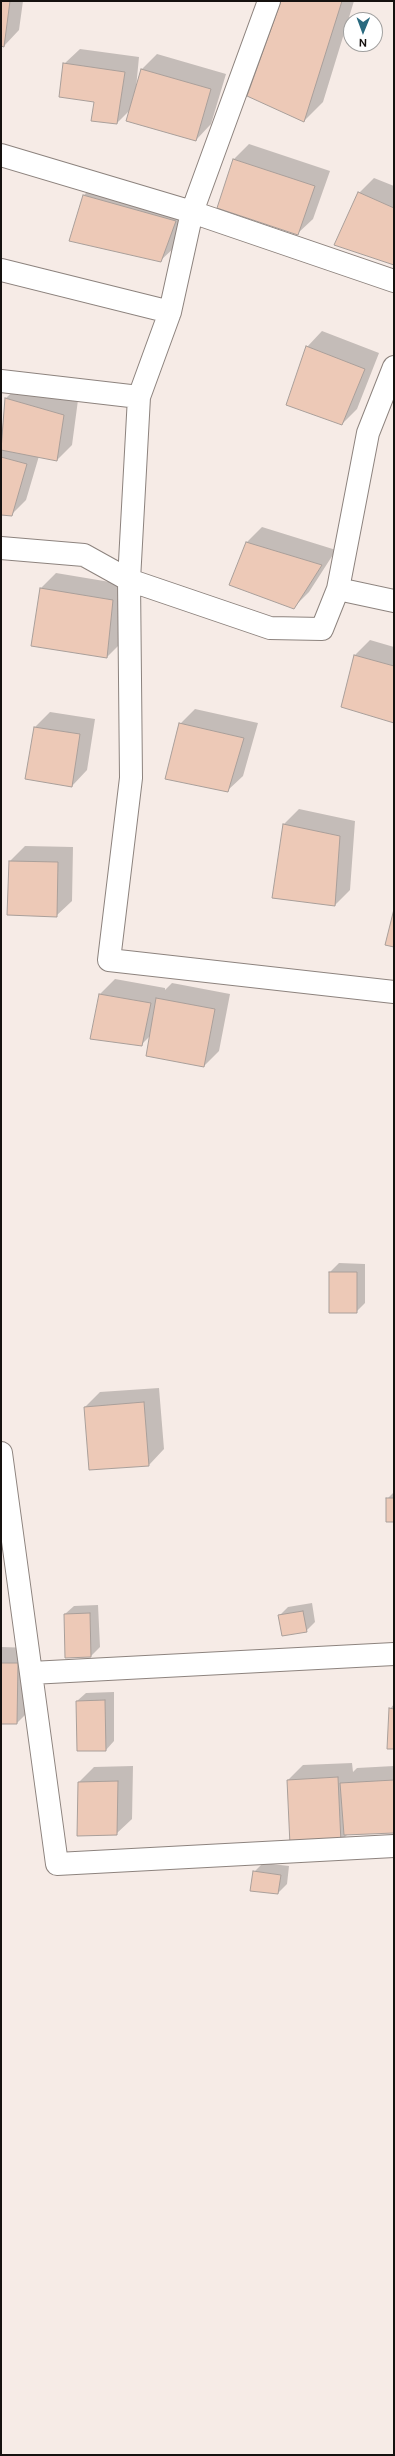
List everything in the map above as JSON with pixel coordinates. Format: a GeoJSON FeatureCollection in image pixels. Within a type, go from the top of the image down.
{"type":"FeatureCollection","features":[{"type":"Feature","properties":{"kind":"street"},"geometry":{"type":"LineString","coordinates":[[269,1],[192,212],[170,312],[139,397],[129,580],[131,778],[109,960],[394,992]]}},
{"type":"Feature","properties":{"kind":"street"},"geometry":{"type":"LineString","coordinates":[[1,154],[192,212],[394,281]]}},
{"type":"Feature","properties":{"kind":"street"},"geometry":{"type":"LineString","coordinates":[[1,270],[170,312]]}},
{"type":"Feature","properties":{"kind":"street"},"geometry":{"type":"LineString","coordinates":[[1,548],[84,555],[129,580],[270,628],[322,629],[338,589],[368,433],[394,367]]}},
{"type":"Feature","properties":{"kind":"street"},"geometry":{"type":"LineString","coordinates":[[1,381],[139,397]]}},
{"type":"Feature","properties":{"kind":"street"},"geometry":{"type":"LineString","coordinates":[[338,589],[394,601]]}},
{"type":"Feature","properties":{"kind":"street"},"geometry":{"type":"LineString","coordinates":[[1,1453],[57,1864],[394,1846]]}},
{"type":"Feature","properties":{"kind":"street"},"geometry":{"type":"LineString","coordinates":[[31,1673],[394,1654]]}},
{"type":"Feature","properties":{"kind":"building"},"geometry":{"type":"Polygon","coordinates":[[[1,1],[10,1],[4,47],[1,46],[1,1]]]}},
{"type":"Feature","properties":{"kind":"building"},"geometry":{"type":"Polygon","coordinates":[[[281,1],[342,1],[304,122],[247,96],[281,1]]]}},
{"type":"Feature","properties":{"kind":"building"},"geometry":{"type":"Polygon","coordinates":[[[63,63],[125,72],[117,124],[91,121],[94,102],[59,97],[63,63]]]}},
{"type":"Feature","properties":{"kind":"building"},"geometry":{"type":"Polygon","coordinates":[[[141,69],[211,89],[196,141],[126,121],[141,69]]]}},
{"type":"Feature","properties":{"kind":"building"},"geometry":{"type":"Polygon","coordinates":[[[233,159],[315,186],[298,235],[217,208],[233,159]]]}},
{"type":"Feature","properties":{"kind":"building"},"geometry":{"type":"Polygon","coordinates":[[[358,192],[394,208],[394,265],[334,245],[358,192]]]}},
{"type":"Feature","properties":{"kind":"building"},"geometry":{"type":"Polygon","coordinates":[[[83,195],[176,221],[161,262],[69,241],[83,195]]]}},
{"type":"Feature","properties":{"kind":"building"},"geometry":{"type":"Polygon","coordinates":[[[306,346],[365,369],[342,425],[286,405],[306,346]]]}},
{"type":"Feature","properties":{"kind":"building"},"geometry":{"type":"Polygon","coordinates":[[[5,398],[64,415],[57,461],[1,450],[5,398]]]}},
{"type":"Feature","properties":{"kind":"building"},"geometry":{"type":"Polygon","coordinates":[[[1,457],[27,464],[12,516],[1,515],[1,457]]]}},
{"type":"Feature","properties":{"kind":"building"},"geometry":{"type":"Polygon","coordinates":[[[246,542],[322,565],[294,609],[229,585],[246,542]]]}},
{"type":"Feature","properties":{"kind":"building"},"geometry":{"type":"Polygon","coordinates":[[[40,588],[113,600],[107,658],[31,646],[40,588]]]}},
{"type":"Feature","properties":{"kind":"building"},"geometry":{"type":"Polygon","coordinates":[[[354,655],[394,666],[394,723],[341,707],[354,655]]]}},
{"type":"Feature","properties":{"kind":"building"},"geometry":{"type":"Polygon","coordinates":[[[179,723],[244,738],[228,792],[165,779],[179,723]]]}},
{"type":"Feature","properties":{"kind":"building"},"geometry":{"type":"Polygon","coordinates":[[[34,727],[80,734],[72,787],[25,779],[34,727]]]}},
{"type":"Feature","properties":{"kind":"building"},"geometry":{"type":"Polygon","coordinates":[[[283,824],[340,836],[335,906],[272,898],[283,824]]]}},
{"type":"Feature","properties":{"kind":"building"},"geometry":{"type":"Polygon","coordinates":[[[9,861],[58,862],[57,917],[7,915],[9,861]]]}},
{"type":"Feature","properties":{"kind":"building"},"geometry":{"type":"Polygon","coordinates":[[[394,909],[394,947],[385,945],[394,909]]]}},
{"type":"Feature","properties":{"kind":"building"},"geometry":{"type":"Polygon","coordinates":[[[99,994],[151,1003],[142,1046],[90,1039],[99,994]]]}},
{"type":"Feature","properties":{"kind":"building"},"geometry":{"type":"Polygon","coordinates":[[[156,998],[215,1009],[204,1067],[146,1056],[156,998]]]}},
{"type":"Feature","properties":{"kind":"building"},"geometry":{"type":"Polygon","coordinates":[[[329,1272],[357,1272],[357,1313],[329,1313],[329,1272]]]}},
{"type":"Feature","properties":{"kind":"building"},"geometry":{"type":"Polygon","coordinates":[[[144,1402],[149,1466],[89,1470],[84,1407],[144,1402]]]}},
{"type":"Feature","properties":{"kind":"building"},"geometry":{"type":"Polygon","coordinates":[[[386,1498],[394,1498],[394,1522],[386,1522],[386,1498]]]}},
{"type":"Feature","properties":{"kind":"building"},"geometry":{"type":"Polygon","coordinates":[[[303,1611],[307,1632],[282,1636],[278,1615],[303,1611]]]}},
{"type":"Feature","properties":{"kind":"building"},"geometry":{"type":"Polygon","coordinates":[[[90,1613],[91,1657],[65,1658],[64,1614],[90,1613]]]}},
{"type":"Feature","properties":{"kind":"building"},"geometry":{"type":"Polygon","coordinates":[[[1,1663],[18,1663],[17,1724],[1,1724],[1,1663]]]}},
{"type":"Feature","properties":{"kind":"building"},"geometry":{"type":"Polygon","coordinates":[[[105,1700],[106,1751],[77,1751],[76,1701],[105,1700]]]}},
{"type":"Feature","properties":{"kind":"building"},"geometry":{"type":"Polygon","coordinates":[[[389,1708],[394,1709],[394,1749],[387,1749],[389,1708]]]}},
{"type":"Feature","properties":{"kind":"building"},"geometry":{"type":"Polygon","coordinates":[[[338,1777],[341,1843],[290,1845],[287,1780],[338,1777]]]}},
{"type":"Feature","properties":{"kind":"building"},"geometry":{"type":"Polygon","coordinates":[[[394,1780],[394,1833],[344,1835],[340,1783],[394,1780]]]}},
{"type":"Feature","properties":{"kind":"building"},"geometry":{"type":"Polygon","coordinates":[[[118,1781],[117,1835],[77,1836],[78,1782],[118,1781]]]}},
{"type":"Feature","properties":{"kind":"building"},"geometry":{"type":"Polygon","coordinates":[[[253,1871],[281,1875],[278,1894],[250,1891],[253,1871]]]}}]}
